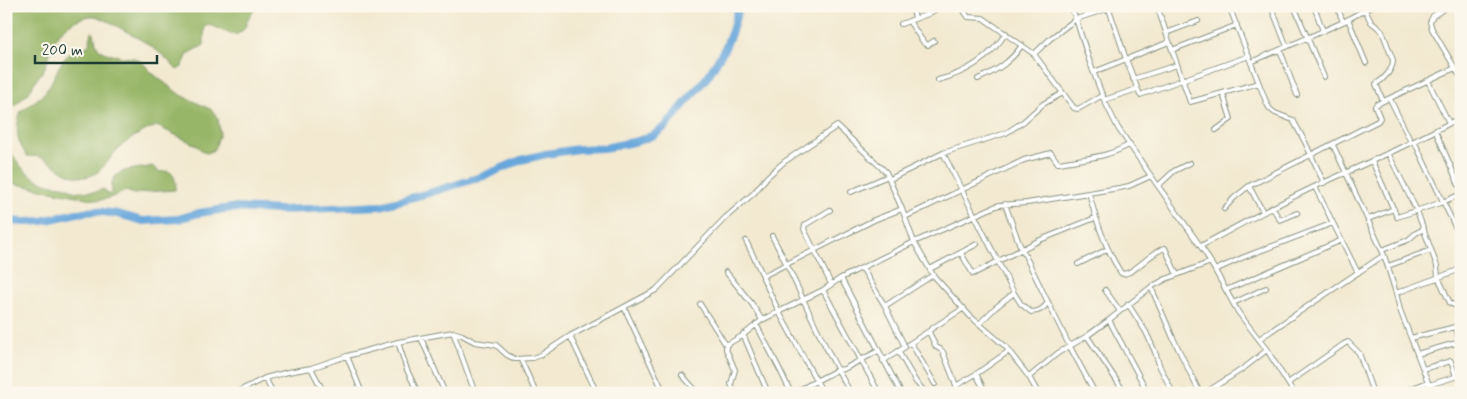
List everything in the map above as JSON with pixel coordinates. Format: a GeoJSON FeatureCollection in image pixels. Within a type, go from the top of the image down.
{"type":"FeatureCollection","features":[{"type":"Feature","properties":{"kind":"street"},"geometry":{"type":"LineString","coordinates":[[912,6],[915,18]]}},
{"type":"Feature","properties":{"kind":"street"},"geometry":{"type":"LineString","coordinates":[[929,6],[931,12]]}},
{"type":"Feature","properties":{"kind":"street"},"geometry":{"type":"LineString","coordinates":[[901,24],[941,6]]}},
{"type":"Feature","properties":{"kind":"street"},"geometry":{"type":"LineString","coordinates":[[962,6],[970,18],[980,16],[1034,54],[1076,110],[1102,95]]}},
{"type":"Feature","properties":{"kind":"street"},"geometry":{"type":"LineString","coordinates":[[1070,6],[1102,95],[1118,128],[1202,246],[1242,318],[1267,350],[1294,393]]}},
{"type":"Feature","properties":{"kind":"street"},"geometry":{"type":"LineString","coordinates":[[1034,54],[1076,19],[1116,6]]}},
{"type":"Feature","properties":{"kind":"street"},"geometry":{"type":"LineString","coordinates":[[1157,6],[1190,102],[1259,83]]}},
{"type":"Feature","properties":{"kind":"street"},"geometry":{"type":"LineString","coordinates":[[1229,6],[1270,109],[1293,120],[1324,182]]}},
{"type":"Feature","properties":{"kind":"street"},"geometry":{"type":"LineString","coordinates":[[1271,6],[1287,47]]}},
{"type":"Feature","properties":{"kind":"street"},"geometry":{"type":"LineString","coordinates":[[1294,6],[1324,77]]}},
{"type":"Feature","properties":{"kind":"street"},"geometry":{"type":"LineString","coordinates":[[1314,6],[1323,31]]}},
{"type":"Feature","properties":{"kind":"street"},"geometry":{"type":"LineString","coordinates":[[1336,6],[1366,63]]}},
{"type":"Feature","properties":{"kind":"street"},"geometry":{"type":"LineString","coordinates":[[1251,62],[1323,31],[1372,6]]}},
{"type":"Feature","properties":{"kind":"street"},"geometry":{"type":"LineString","coordinates":[[1448,6],[1433,16],[1430,22],[1432,29],[1461,78]]}},
{"type":"Feature","properties":{"kind":"street"},"geometry":{"type":"LineString","coordinates":[[1106,8],[1139,94],[1142,95],[1249,56]]}},
{"type":"Feature","properties":{"kind":"street"},"geometry":{"type":"LineString","coordinates":[[1365,10],[1371,22],[1382,32],[1393,60],[1390,70],[1376,84],[1383,102]]}},
{"type":"Feature","properties":{"kind":"street"},"geometry":{"type":"LineString","coordinates":[[909,21],[924,43],[928,45],[934,42]]}},
{"type":"Feature","properties":{"kind":"street"},"geometry":{"type":"LineString","coordinates":[[1166,33],[1198,21]]}},
{"type":"Feature","properties":{"kind":"street"},"geometry":{"type":"LineString","coordinates":[[1172,50],[1237,24]]}},
{"type":"Feature","properties":{"kind":"street"},"geometry":{"type":"LineString","coordinates":[[938,80],[954,76],[968,68],[996,47],[1006,33]]}},
{"type":"Feature","properties":{"kind":"street"},"geometry":{"type":"LineString","coordinates":[[1094,72],[1169,42]]}},
{"type":"Feature","properties":{"kind":"street"},"geometry":{"type":"LineString","coordinates":[[978,79],[1004,66],[1022,45]]}},
{"type":"Feature","properties":{"kind":"street"},"geometry":{"type":"LineString","coordinates":[[1280,50],[1297,95]]}},
{"type":"Feature","properties":{"kind":"street"},"geometry":{"type":"LineString","coordinates":[[1133,79],[1177,65]]}},
{"type":"Feature","properties":{"kind":"street"},"geometry":{"type":"LineString","coordinates":[[1224,209],[1249,186],[1378,121],[1380,118],[1375,106],[1455,68]]}},
{"type":"Feature","properties":{"kind":"street"},"geometry":{"type":"LineString","coordinates":[[1428,81],[1449,123]]}},
{"type":"Feature","properties":{"kind":"street"},"geometry":{"type":"LineString","coordinates":[[1104,100],[1137,89]]}},
{"type":"Feature","properties":{"kind":"street"},"geometry":{"type":"LineString","coordinates":[[851,192],[956,148],[999,136],[1023,122],[1043,104],[1063,93]]}},
{"type":"Feature","properties":{"kind":"street"},"geometry":{"type":"LineString","coordinates":[[1216,130],[1231,120],[1223,94]]}},
{"type":"Feature","properties":{"kind":"street"},"geometry":{"type":"LineString","coordinates":[[1390,99],[1461,239]]}},
{"type":"Feature","properties":{"kind":"street"},"geometry":{"type":"LineString","coordinates":[[1202,246],[1263,212],[1324,182],[1346,174],[1461,117]]}},
{"type":"Feature","properties":{"kind":"street"},"geometry":{"type":"LineString","coordinates":[[1454,120],[1461,134]]}},
{"type":"Feature","properties":{"kind":"street"},"geometry":{"type":"LineString","coordinates":[[235,393],[266,378],[311,368],[398,342],[453,332],[475,342],[496,345],[507,355],[515,359],[521,360],[541,355],[570,336],[656,290],[767,177],[784,162],[837,126],[880,166],[889,177],[914,242],[933,276],[970,316],[1006,346],[1029,377],[1038,393]]}},
{"type":"Feature","properties":{"kind":"street"},"geometry":{"type":"LineString","coordinates":[[1372,161],[1397,217],[1443,202],[1461,192],[1435,130]]}},
{"type":"Feature","properties":{"kind":"street"},"geometry":{"type":"LineString","coordinates":[[905,217],[1024,160],[1051,153],[1060,163],[1109,155],[1130,144]]}},
{"type":"Feature","properties":{"kind":"street"},"geometry":{"type":"LineString","coordinates":[[1333,145],[1382,250],[1400,310],[1433,393]]}},
{"type":"Feature","properties":{"kind":"street"},"geometry":{"type":"LineString","coordinates":[[944,153],[1014,294],[1021,304],[1031,312],[1037,312],[1045,307],[1048,302]]}},
{"type":"Feature","properties":{"kind":"street"},"geometry":{"type":"LineString","coordinates":[[1388,153],[1418,211],[1437,266],[1438,277],[1450,303],[1454,305],[1461,303]]}},
{"type":"Feature","properties":{"kind":"street"},"geometry":{"type":"LineString","coordinates":[[1158,186],[1174,171],[1190,163]]}},
{"type":"Feature","properties":{"kind":"street"},"geometry":{"type":"LineString","coordinates":[[726,346],[762,320],[823,290],[841,278],[914,242],[999,205],[1038,201],[1129,186],[1151,176]]}},
{"type":"Feature","properties":{"kind":"street"},"geometry":{"type":"LineString","coordinates":[[1249,186],[1263,212]]}},
{"type":"Feature","properties":{"kind":"street"},"geometry":{"type":"LineString","coordinates":[[1314,187],[1358,273]]}},
{"type":"Feature","properties":{"kind":"street"},"geometry":{"type":"LineString","coordinates":[[1089,193],[1095,218],[1121,273],[1126,274],[1159,250],[1165,248],[1177,275]]}},
{"type":"Feature","properties":{"kind":"street"},"geometry":{"type":"LineString","coordinates":[[1005,204],[1022,249],[1095,393]]}},
{"type":"Feature","properties":{"kind":"street"},"geometry":{"type":"LineString","coordinates":[[1272,208],[1280,220],[1296,213]]}},
{"type":"Feature","properties":{"kind":"street"},"geometry":{"type":"LineString","coordinates":[[1368,220],[1394,208]]}},
{"type":"Feature","properties":{"kind":"street"},"geometry":{"type":"LineString","coordinates":[[763,276],[874,220],[902,209]]}},
{"type":"Feature","properties":{"kind":"street"},"geometry":{"type":"LineString","coordinates":[[830,210],[804,227],[831,284]]}},
{"type":"Feature","properties":{"kind":"street"},"geometry":{"type":"LineString","coordinates":[[961,252],[973,274],[1022,249],[1095,218]]}},
{"type":"Feature","properties":{"kind":"street"},"geometry":{"type":"LineString","coordinates":[[1215,270],[1333,223]]}},
{"type":"Feature","properties":{"kind":"street"},"geometry":{"type":"LineString","coordinates":[[1382,250],[1408,240],[1424,229]]}},
{"type":"Feature","properties":{"kind":"street"},"geometry":{"type":"LineString","coordinates":[[772,236],[837,370],[851,393]]}},
{"type":"Feature","properties":{"kind":"street"},"geometry":{"type":"LineString","coordinates":[[1226,290],[1342,240]]}},
{"type":"Feature","properties":{"kind":"street"},"geometry":{"type":"LineString","coordinates":[[746,241],[779,312],[823,393]]}},
{"type":"Feature","properties":{"kind":"street"},"geometry":{"type":"LineString","coordinates":[[930,269],[977,244]]}},
{"type":"Feature","properties":{"kind":"street"},"geometry":{"type":"LineString","coordinates":[[1078,264],[1108,249]]}},
{"type":"Feature","properties":{"kind":"street"},"geometry":{"type":"LineString","coordinates":[[1388,266],[1431,250]]}},
{"type":"Feature","properties":{"kind":"street"},"geometry":{"type":"LineString","coordinates":[[1259,339],[1384,255]]}},
{"type":"Feature","properties":{"kind":"street"},"geometry":{"type":"LineString","coordinates":[[1029,377],[1058,353],[1087,336],[1151,287],[1211,262]]}},
{"type":"Feature","properties":{"kind":"street"},"geometry":{"type":"LineString","coordinates":[[862,268],[905,347]]}},
{"type":"Feature","properties":{"kind":"street"},"geometry":{"type":"LineString","coordinates":[[1396,292],[1461,269]]}},
{"type":"Feature","properties":{"kind":"street"},"geometry":{"type":"LineString","coordinates":[[726,272],[752,304],[762,320]]}},
{"type":"Feature","properties":{"kind":"street"},"geometry":{"type":"LineString","coordinates":[[884,306],[933,276]]}},
{"type":"Feature","properties":{"kind":"street"},"geometry":{"type":"LineString","coordinates":[[841,278],[901,393]]}},
{"type":"Feature","properties":{"kind":"street"},"geometry":{"type":"LineString","coordinates":[[1151,287],[1200,393]]}},
{"type":"Feature","properties":{"kind":"street"},"geometry":{"type":"LineString","coordinates":[[1233,303],[1266,288]]}},
{"type":"Feature","properties":{"kind":"street"},"geometry":{"type":"LineString","coordinates":[[823,290],[879,393]]}},
{"type":"Feature","properties":{"kind":"street"},"geometry":{"type":"LineString","coordinates":[[1106,290],[1120,311]]}},
{"type":"Feature","properties":{"kind":"street"},"geometry":{"type":"LineString","coordinates":[[980,323],[995,308],[1014,294]]}},
{"type":"Feature","properties":{"kind":"street"},"geometry":{"type":"LineString","coordinates":[[700,304],[726,346],[735,370],[731,384],[735,393]]}},
{"type":"Feature","properties":{"kind":"street"},"geometry":{"type":"LineString","coordinates":[[1128,304],[1146,332],[1173,393]]}},
{"type":"Feature","properties":{"kind":"street"},"geometry":{"type":"LineString","coordinates":[[624,307],[664,393]]}},
{"type":"Feature","properties":{"kind":"street"},"geometry":{"type":"LineString","coordinates":[[884,361],[964,308]]}},
{"type":"Feature","properties":{"kind":"street"},"geometry":{"type":"LineString","coordinates":[[1109,320],[1148,393]]}},
{"type":"Feature","properties":{"kind":"street"},"geometry":{"type":"LineString","coordinates":[[756,324],[792,393],[878,351]]}},
{"type":"Feature","properties":{"kind":"street"},"geometry":{"type":"LineString","coordinates":[[1411,338],[1455,327],[1457,330],[1460,343],[1417,354]]}},
{"type":"Feature","properties":{"kind":"street"},"geometry":{"type":"LineString","coordinates":[[929,331],[935,346],[943,352],[956,390],[1009,351]]}},
{"type":"Feature","properties":{"kind":"street"},"geometry":{"type":"LineString","coordinates":[[453,332],[475,393]]}},
{"type":"Feature","properties":{"kind":"street"},"geometry":{"type":"LineString","coordinates":[[744,334],[768,393]]}},
{"type":"Feature","properties":{"kind":"street"},"geometry":{"type":"LineString","coordinates":[[570,336],[597,393]]}},
{"type":"Feature","properties":{"kind":"street"},"geometry":{"type":"LineString","coordinates":[[1087,336],[1125,393]]}},
{"type":"Feature","properties":{"kind":"street"},"geometry":{"type":"LineString","coordinates":[[421,338],[445,393]]}},
{"type":"Feature","properties":{"kind":"street"},"geometry":{"type":"LineString","coordinates":[[398,342],[407,370],[418,393]]}},
{"type":"Feature","properties":{"kind":"street"},"geometry":{"type":"LineString","coordinates":[[1288,383],[1348,342],[1359,352],[1373,393]]}},
{"type":"Feature","properties":{"kind":"street"},"geometry":{"type":"LineString","coordinates":[[911,343],[935,384]]}},
{"type":"Feature","properties":{"kind":"street"},"geometry":{"type":"LineString","coordinates":[[1205,393],[1244,368],[1267,350]]}},
{"type":"Feature","properties":{"kind":"street"},"geometry":{"type":"LineString","coordinates":[[898,352],[916,382],[926,393]]}},
{"type":"Feature","properties":{"kind":"street"},"geometry":{"type":"LineString","coordinates":[[347,356],[362,393]]}},
{"type":"Feature","properties":{"kind":"street"},"geometry":{"type":"LineString","coordinates":[[521,360],[536,393]]}},
{"type":"Feature","properties":{"kind":"street"},"geometry":{"type":"LineString","coordinates":[[1423,369],[1451,361],[1456,377]]}},
{"type":"Feature","properties":{"kind":"street"},"geometry":{"type":"LineString","coordinates":[[311,368],[324,393]]}},
{"type":"Feature","properties":{"kind":"street"},"geometry":{"type":"LineString","coordinates":[[976,374],[986,393]]}},
{"type":"Feature","properties":{"kind":"street"},"geometry":{"type":"LineString","coordinates":[[682,375],[698,393]]}},
{"type":"Feature","properties":{"kind":"street"},"geometry":{"type":"LineString","coordinates":[[1400,393],[1428,383],[1461,376]]}},
{"type":"Feature","properties":{"kind":"street"},"geometry":{"type":"LineString","coordinates":[[266,378],[273,393]]}},
{"type":"Feature","properties":{"kind":"street"},"geometry":{"type":"LineString","coordinates":[[1181,393],[1187,393]]}},
{"type":"Feature","properties":{"kind":"green space"},"geometry":{"type":"Polygon","coordinates":[[[6,6],[259,6],[250,15],[244,29],[239,33],[229,33],[214,27],[205,26],[204,45],[188,54],[182,67],[177,70],[152,47],[108,21],[94,16],[79,19],[58,35],[43,71],[29,91],[10,111],[6,119],[6,6]]]}},
{"type":"Feature","properties":{"kind":"green space"},"geometry":{"type":"Polygon","coordinates":[[[92,32],[99,49],[106,53],[134,58],[142,62],[152,73],[179,94],[212,110],[218,119],[220,133],[215,148],[207,153],[196,145],[157,126],[133,137],[116,151],[104,167],[88,176],[75,176],[44,159],[27,156],[21,145],[17,129],[21,111],[45,92],[65,58],[71,53],[89,45],[92,32]]]}},
{"type":"Feature","properties":{"kind":"green space"},"geometry":{"type":"Polygon","coordinates":[[[6,137],[11,152],[21,167],[34,178],[49,184],[67,187],[75,192],[95,192],[104,189],[107,194],[110,194],[114,178],[119,174],[125,171],[152,166],[160,172],[167,171],[173,174],[176,183],[175,190],[134,194],[126,191],[97,200],[6,182],[6,137]]]}},
{"type":"Feature","properties":{"kind":"waterway"},"geometry":{"type":"LineString","coordinates":[[6,221],[42,221],[96,211],[118,214],[143,221],[178,219],[199,213],[231,208],[282,210],[381,206],[484,176],[521,160],[546,154],[578,149],[604,148],[638,141],[654,135],[666,126],[708,76],[725,48],[739,6]]}}]}
